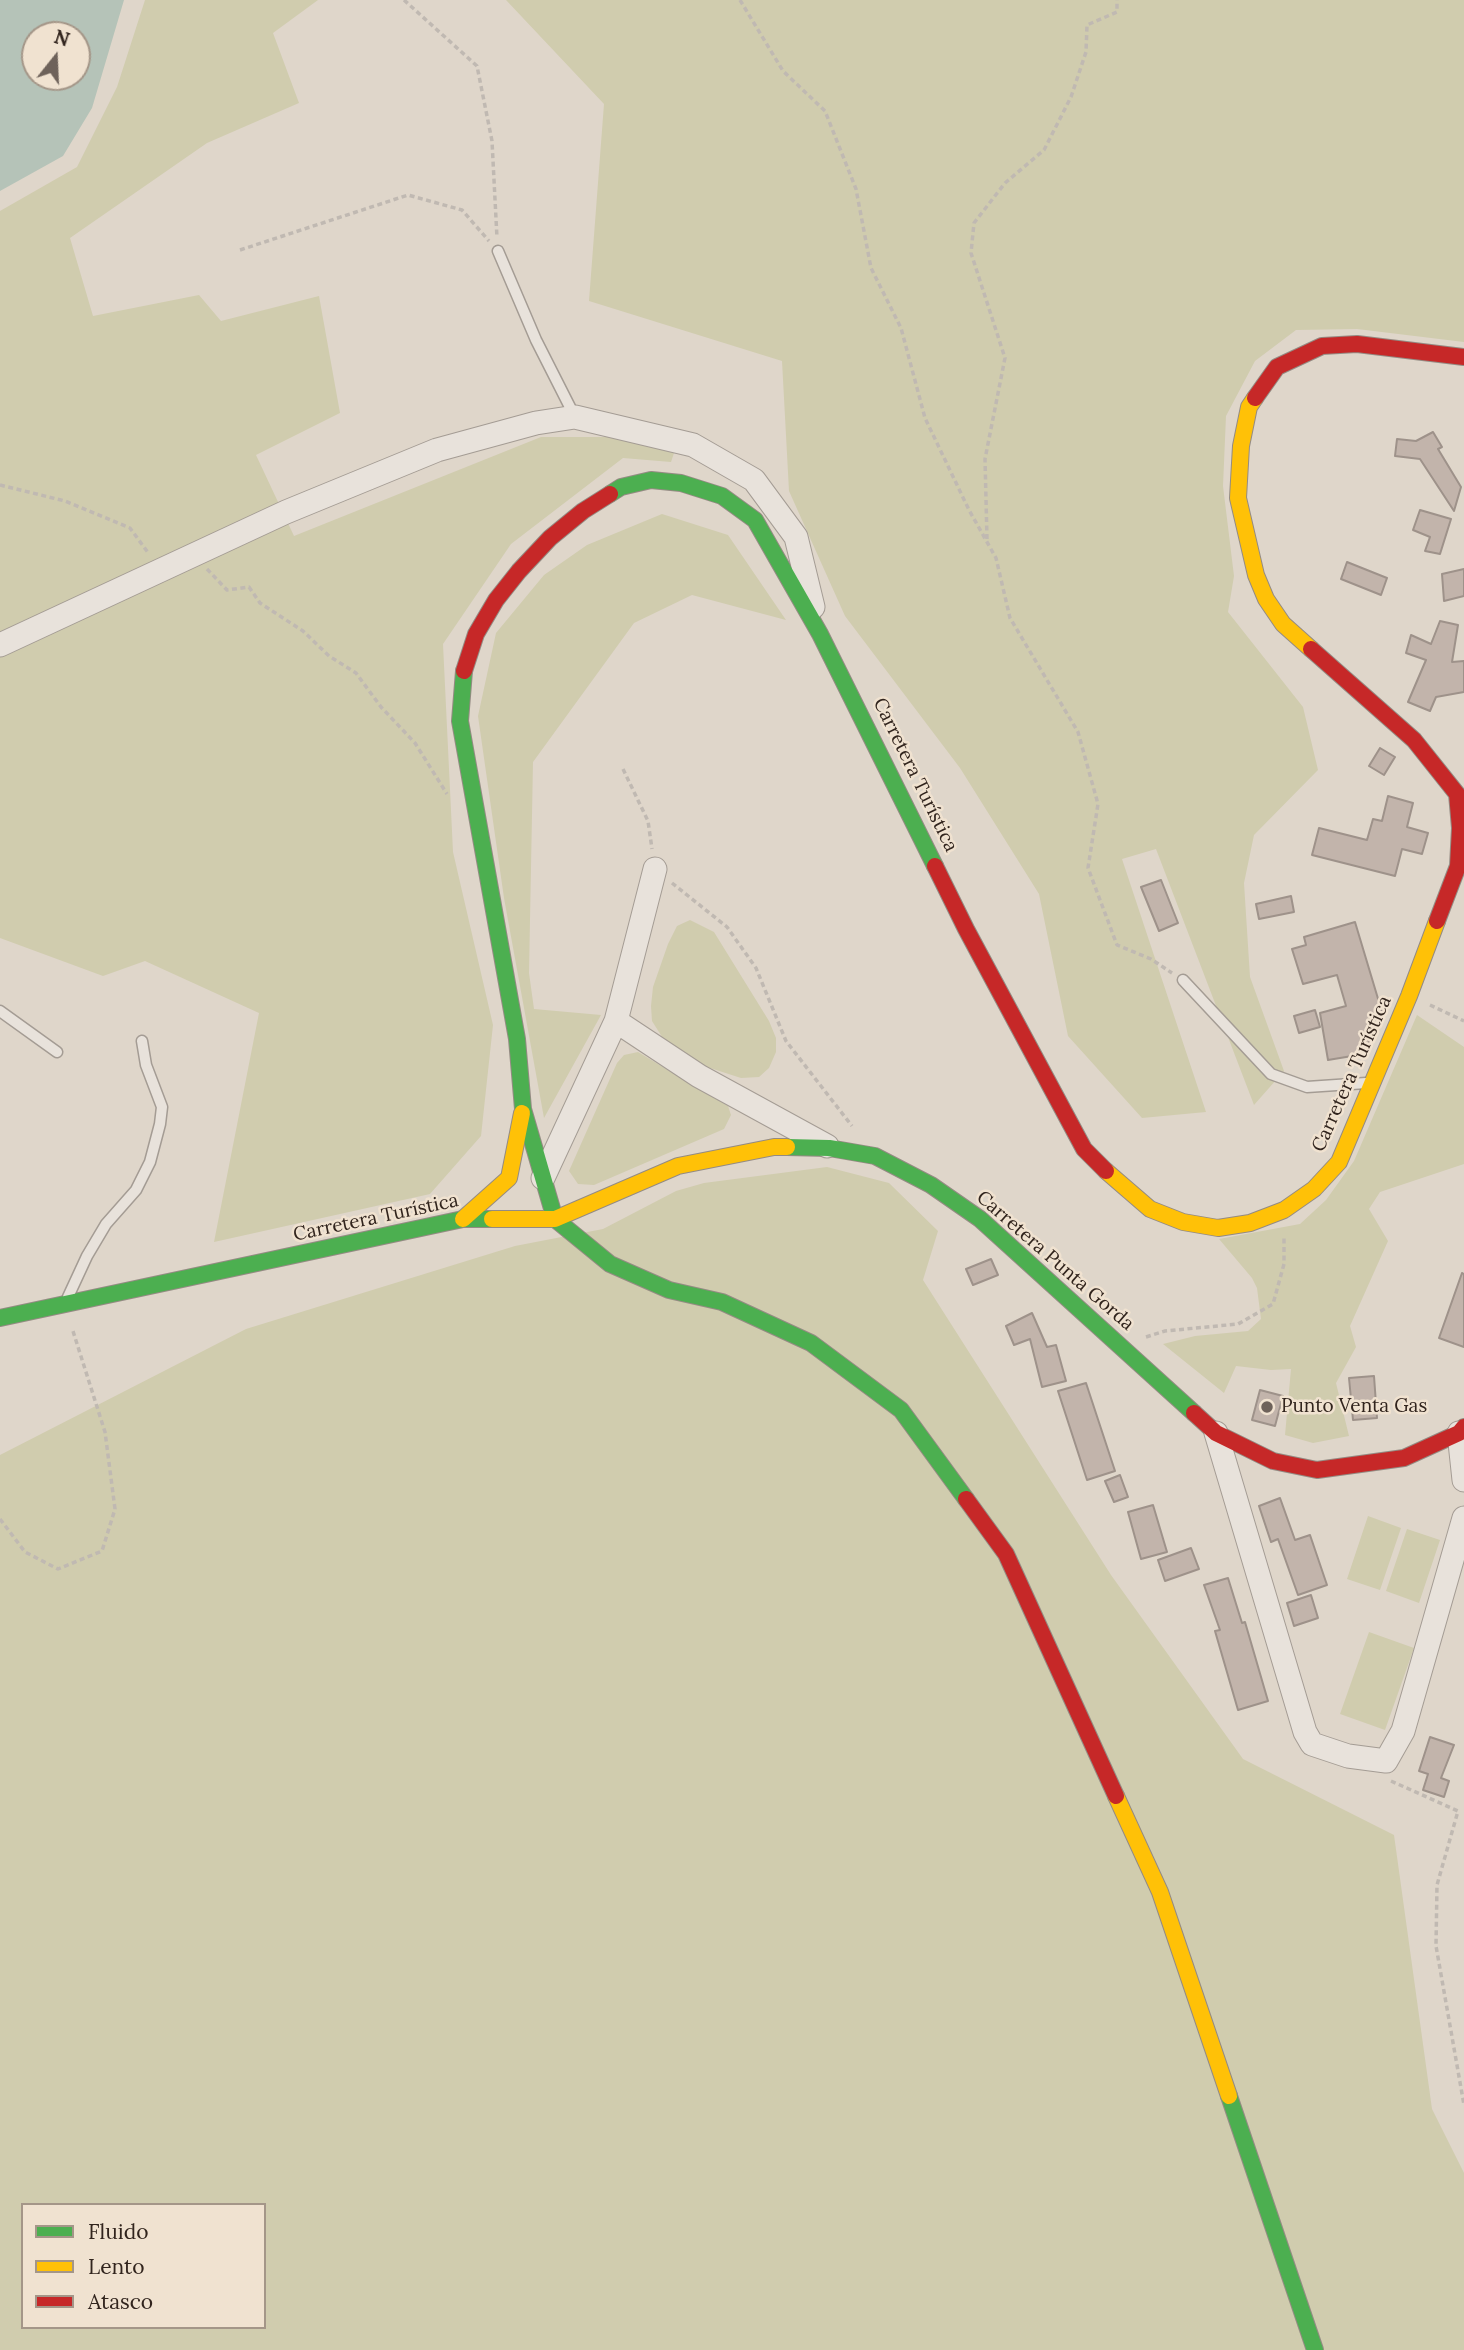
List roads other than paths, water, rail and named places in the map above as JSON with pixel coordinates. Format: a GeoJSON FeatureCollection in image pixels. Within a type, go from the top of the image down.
{"type":"FeatureCollection","features":[{"type":"Feature","properties":{"kind":"main road","name":"Carretera Turística"},"geometry":{"type":"LineString","coordinates":[[0,1318],[463,1220],[555,1219],[523,1109],[517,1039],[460,721],[462,677],[477,634],[496,600],[550,538],[583,511],[621,487],[651,480],[681,483],[722,496],[755,520],[820,634],[966,929],[1084,1149],[1116,1182],[1150,1209],[1183,1222],[1218,1228],[1250,1223],[1284,1210],[1314,1189],[1339,1162],[1373,1082],[1458,866],[1460,795],[1414,740],[1283,624],[1266,600],[1256,575],[1238,498],[1241,446],[1249,407],[1277,367],[1322,346],[1357,344],[1464,357]]}},
{"type":"Feature","properties":{"kind":"main road"},"geometry":{"type":"LineString","coordinates":[[463,1220],[509,1178],[523,1109]]}},
{"type":"Feature","properties":{"kind":"main road","name":"Carretera Punta Gorda"},"geometry":{"type":"LineString","coordinates":[[555,1219],[678,1166],[774,1147],[829,1148],[875,1156],[931,1185],[980,1219],[1216,1433],[1273,1461],[1317,1470],[1404,1458],[1461,1430]]}},
{"type":"Feature","properties":{"kind":"main road"},"geometry":{"type":"LineString","coordinates":[[555,1219],[610,1264],[668,1290],[722,1302],[811,1343],[901,1410],[1006,1553],[1160,1892],[1315,2350]]}},
{"type":"Feature","properties":{"kind":"street"},"geometry":{"type":"LineString","coordinates":[[0,645],[286,512],[437,450],[536,423],[575,417],[693,445],[754,480],[796,537],[820,634]]}},
{"type":"Feature","properties":{"kind":"street"},"geometry":{"type":"LineString","coordinates":[[543,1178],[615,1021],[654,869]]}},
{"type":"Feature","properties":{"kind":"street"},"geometry":{"type":"LineString","coordinates":[[615,1021],[699,1076],[829,1148]]}},
{"type":"Feature","properties":{"kind":"street"},"geometry":{"type":"LineString","coordinates":[[1461,1430],[1464,1480]]}},
{"type":"Feature","properties":{"kind":"street"},"geometry":{"type":"LineString","coordinates":[[1216,1433],[1305,1732],[1312,1744],[1348,1756],[1386,1761],[1403,1731],[1464,1518]]}},
{"type":"Feature","properties":{"kind":"lane"},"geometry":{"type":"LineString","coordinates":[[498,251],[536,340],[575,417]]}},
{"type":"Feature","properties":{"kind":"lane"},"geometry":{"type":"LineString","coordinates":[[1182,980],[1271,1074],[1307,1087],[1373,1082]]}},
{"type":"Feature","properties":{"kind":"lane"},"geometry":{"type":"LineString","coordinates":[[0,1011],[57,1052]]}},
{"type":"Feature","properties":{"kind":"lane"},"geometry":{"type":"LineString","coordinates":[[65,1306],[87,1256],[106,1224],[136,1190],[150,1162],[162,1107],[146,1065],[142,1041]]}},
{"type":"Feature","properties":{"kind":"place","name":"Punto Venta Gas"},"geometry":{"type":"Point","coordinates":[1267,1407]}}]}
